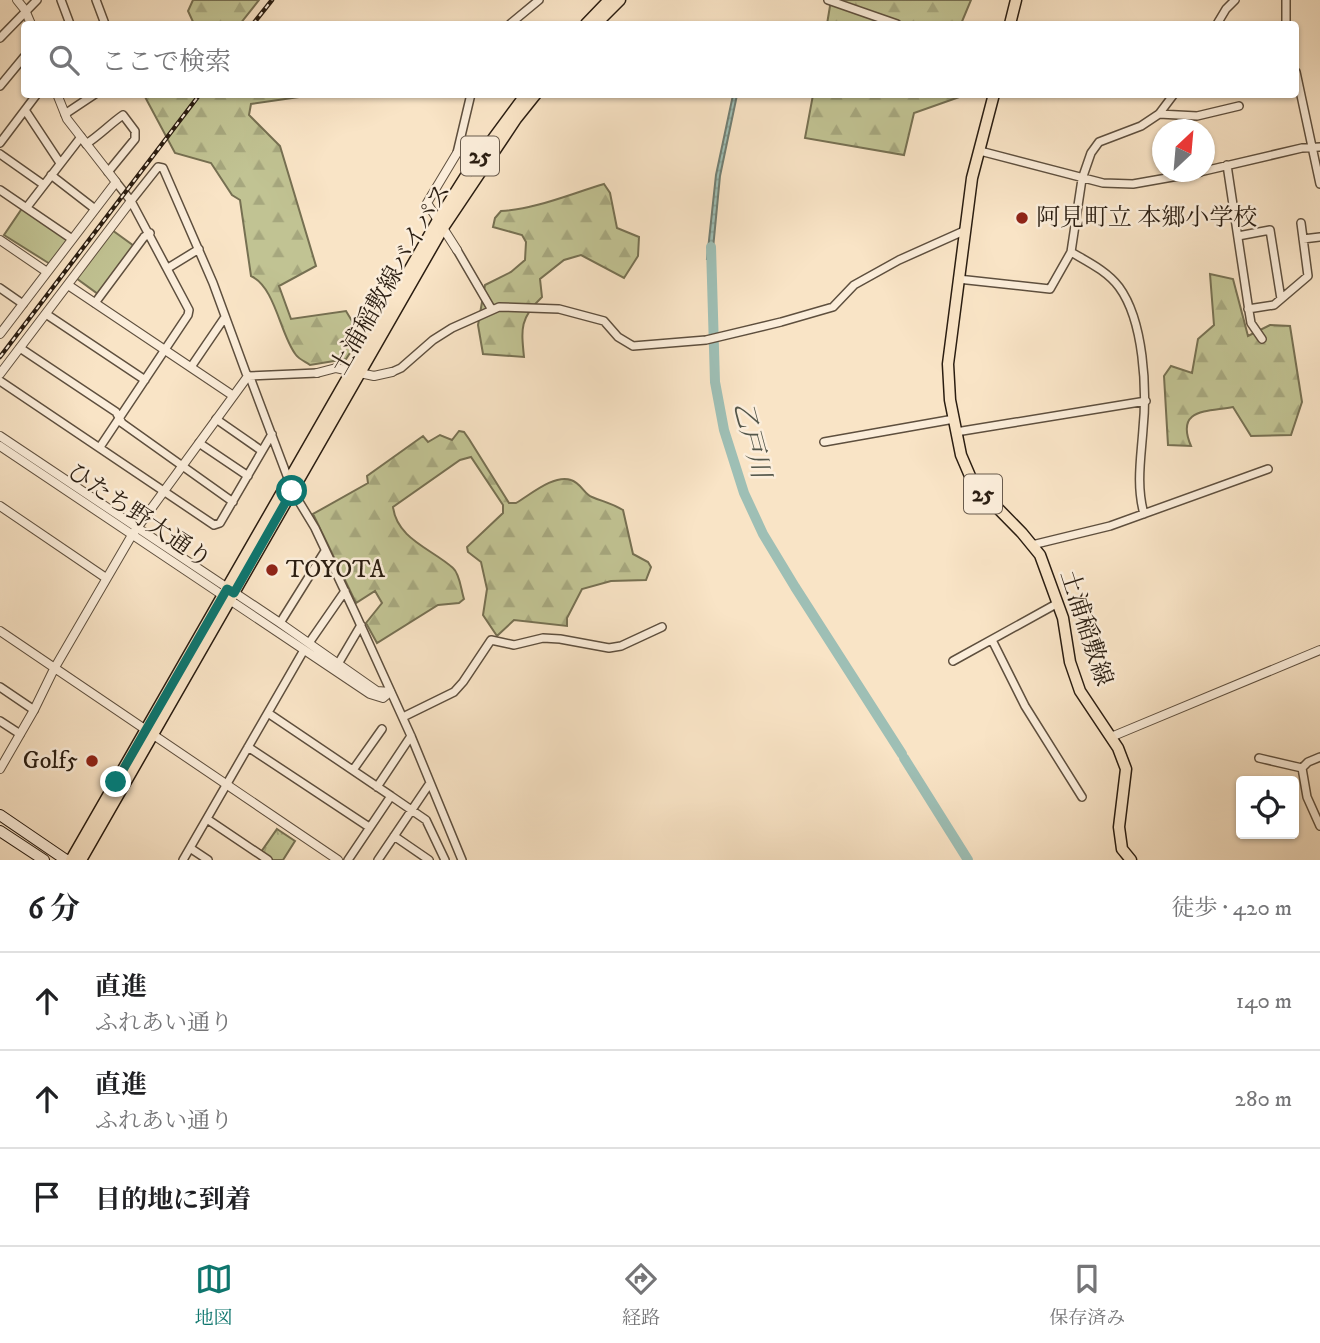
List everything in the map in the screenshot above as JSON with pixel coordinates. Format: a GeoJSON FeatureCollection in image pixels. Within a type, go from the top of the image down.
{"type":"FeatureCollection","features":[{"type":"Feature","properties":{"kind":"main road"},"geometry":{"type":"LineString","coordinates":[[589,21],[609,0]]}},
{"type":"Feature","properties":{"kind":"main road"},"geometry":{"type":"LineString","coordinates":[[599,21],[620,0]]}},
{"type":"Feature","properties":{"kind":"main road"},"geometry":{"type":"LineString","coordinates":[[1011,21],[1016,0]]}},
{"type":"Feature","properties":{"kind":"main road","name":"土浦稲敷線バイパス"},"geometry":{"type":"LineString","coordinates":[[290,486],[467,174],[523,98]]}},
{"type":"Feature","properties":{"kind":"main road","name":"土浦稲敷線バイパス"},"geometry":{"type":"LineString","coordinates":[[441,224],[533,98]]}},
{"type":"Feature","properties":{"kind":"main road","name":"土浦稲敷線"},"geometry":{"type":"LineString","coordinates":[[993,98],[972,178],[948,364],[950,400],[961,455],[973,483],[1040,555],[1063,618],[1070,662],[1080,691],[1111,737],[1126,769],[1119,827],[1122,849],[1131,860]]}},
{"type":"Feature","properties":{"kind":"main road","name":"25"},"geometry":{"type":"LineString","coordinates":[[81,860],[150,732],[290,486]]}},
{"type":"Feature","properties":{"kind":"main road","name":"25"},"geometry":{"type":"LineString","coordinates":[[68,860],[150,732]]}},
{"type":"Feature","properties":{"kind":"main road"},"geometry":{"type":"LineString","coordinates":[[0,816],[68,860]]}},
{"type":"Feature","properties":{"kind":"main road"},"geometry":{"type":"LineString","coordinates":[[0,831],[44,860]]}},
{"type":"Feature","properties":{"kind":"street"},"geometry":{"type":"LineString","coordinates":[[17,0],[26,10],[30,21]]}},
{"type":"Feature","properties":{"kind":"street"},"geometry":{"type":"LineString","coordinates":[[0,38],[37,0]]}},
{"type":"Feature","properties":{"kind":"street"},"geometry":{"type":"LineString","coordinates":[[61,0],[69,21]]}},
{"type":"Feature","properties":{"kind":"street"},"geometry":{"type":"LineString","coordinates":[[96,0],[105,21]]}},
{"type":"Feature","properties":{"kind":"street"},"geometry":{"type":"LineString","coordinates":[[514,21],[539,0]]}},
{"type":"Feature","properties":{"kind":"street"},"geometry":{"type":"LineString","coordinates":[[828,0],[888,21]]}},
{"type":"Feature","properties":{"kind":"street"},"geometry":{"type":"LineString","coordinates":[[1219,21],[1236,0]]}},
{"type":"Feature","properties":{"kind":"street"},"geometry":{"type":"LineString","coordinates":[[1286,0],[1286,21]]}},
{"type":"Feature","properties":{"kind":"street"},"geometry":{"type":"LineString","coordinates":[[0,86],[21,61]]}},
{"type":"Feature","properties":{"kind":"street"},"geometry":{"type":"LineString","coordinates":[[1299,83],[1316,147],[1320,183]]}},
{"type":"Feature","properties":{"kind":"street"},"geometry":{"type":"LineString","coordinates":[[0,143],[34,98]]}},
{"type":"Feature","properties":{"kind":"street"},"geometry":{"type":"LineString","coordinates":[[59,98],[65,114],[131,201],[189,310],[166,350],[100,447]]}},
{"type":"Feature","properties":{"kind":"street"},"geometry":{"type":"LineString","coordinates":[[65,114],[89,98]]}},
{"type":"Feature","properties":{"kind":"street"},"geometry":{"type":"LineString","coordinates":[[470,98],[457,153],[427,201],[492,310]]}},
{"type":"Feature","properties":{"kind":"street"},"geometry":{"type":"LineString","coordinates":[[958,279],[1050,289],[1072,252],[1082,179],[1091,153],[1099,142],[1141,126],[1159,114],[1171,98]]}},
{"type":"Feature","properties":{"kind":"street"},"geometry":{"type":"LineString","coordinates":[[1159,114],[1197,116],[1238,106]]}},
{"type":"Feature","properties":{"kind":"street"},"geometry":{"type":"LineString","coordinates":[[25,110],[60,163]]}},
{"type":"Feature","properties":{"kind":"street"},"geometry":{"type":"LineString","coordinates":[[27,208],[60,163],[84,140],[104,133],[123,115],[135,131],[135,139],[108,172]]}},
{"type":"Feature","properties":{"kind":"street"},"geometry":{"type":"LineString","coordinates":[[1215,168],[1316,147]]}},
{"type":"Feature","properties":{"kind":"street"},"geometry":{"type":"LineString","coordinates":[[979,151],[1103,183],[1133,184],[1152,180]]}},
{"type":"Feature","properties":{"kind":"street"},"geometry":{"type":"LineString","coordinates":[[0,154],[44,184]]}},
{"type":"Feature","properties":{"kind":"street"},"geometry":{"type":"LineString","coordinates":[[1227,165],[1248,309],[1251,323],[1262,339]]}},
{"type":"Feature","properties":{"kind":"street"},"geometry":{"type":"LineString","coordinates":[[0,374],[131,201],[158,167],[163,168],[199,249],[290,486],[361,625],[411,736],[462,860]]}},
{"type":"Feature","properties":{"kind":"street"},"geometry":{"type":"LineString","coordinates":[[51,175],[95,209]]}},
{"type":"Feature","properties":{"kind":"street"},"geometry":{"type":"LineString","coordinates":[[0,334],[116,182]]}},
{"type":"Feature","properties":{"kind":"street"},"geometry":{"type":"LineString","coordinates":[[0,190],[72,239]]}},
{"type":"Feature","properties":{"kind":"street"},"geometry":{"type":"LineString","coordinates":[[1248,309],[1274,305],[1308,276],[1301,223]]}},
{"type":"Feature","properties":{"kind":"street"},"geometry":{"type":"LineString","coordinates":[[0,769],[54,669],[135,531],[248,376],[317,373],[336,368],[378,376],[392,372],[410,361],[433,340],[492,310],[508,306],[559,309],[604,321],[618,337],[633,346],[717,338],[833,307],[854,285],[899,260],[966,229]]}},
{"type":"Feature","properties":{"kind":"street"},"geometry":{"type":"LineString","coordinates":[[1238,236],[1270,230],[1281,299]]}},
{"type":"Feature","properties":{"kind":"street"},"geometry":{"type":"LineString","coordinates":[[95,303],[144,237],[150,233]]}},
{"type":"Feature","properties":{"kind":"street"},"geometry":{"type":"LineString","coordinates":[[1303,239],[1320,237]]}},
{"type":"Feature","properties":{"kind":"street"},"geometry":{"type":"LineString","coordinates":[[0,240],[47,272]]}},
{"type":"Feature","properties":{"kind":"street"},"geometry":{"type":"LineString","coordinates":[[168,268],[199,249]]}},
{"type":"Feature","properties":{"kind":"street"},"geometry":{"type":"LineString","coordinates":[[1072,252],[1109,276],[1128,304],[1141,353],[1146,401],[1138,483],[1144,514]]}},
{"type":"Feature","properties":{"kind":"street"},"geometry":{"type":"LineString","coordinates":[[68,285],[232,395]]}},
{"type":"Feature","properties":{"kind":"street"},"geometry":{"type":"LineString","coordinates":[[0,288],[23,304]]}},
{"type":"Feature","properties":{"kind":"street"},"geometry":{"type":"LineString","coordinates":[[46,314],[145,380]]}},
{"type":"Feature","properties":{"kind":"street"},"geometry":{"type":"LineString","coordinates":[[191,367],[225,317]]}},
{"type":"Feature","properties":{"kind":"street"},"geometry":{"type":"LineString","coordinates":[[20,348],[116,412],[122,423],[233,502]]}},
{"type":"Feature","properties":{"kind":"street"},"geometry":{"type":"LineString","coordinates":[[0,381],[214,525],[220,523],[272,434]]}},
{"type":"Feature","properties":{"kind":"street"},"geometry":{"type":"LineString","coordinates":[[956,432],[1146,401]]}},
{"type":"Feature","properties":{"kind":"street"},"geometry":{"type":"LineString","coordinates":[[216,419],[262,451]]}},
{"type":"Feature","properties":{"kind":"street"},"geometry":{"type":"LineString","coordinates":[[824,442],[954,419]]}},
{"type":"Feature","properties":{"kind":"street","name":"ひたち野大通り"},"geometry":{"type":"LineString","coordinates":[[0,436],[378,699],[390,692]]}},
{"type":"Feature","properties":{"kind":"street"},"geometry":{"type":"LineString","coordinates":[[198,443],[248,476]]}},
{"type":"Feature","properties":{"kind":"street","name":"ひたち野大通り"},"geometry":{"type":"LineString","coordinates":[[0,446],[135,531]]}},
{"type":"Feature","properties":{"kind":"street"},"geometry":{"type":"LineString","coordinates":[[1032,545],[1110,526],[1268,469]]}},
{"type":"Feature","properties":{"kind":"street"},"geometry":{"type":"LineString","coordinates":[[0,506],[106,578]]}},
{"type":"Feature","properties":{"kind":"street"},"geometry":{"type":"LineString","coordinates":[[280,623],[325,551]]}},
{"type":"Feature","properties":{"kind":"street"},"geometry":{"type":"LineString","coordinates":[[183,860],[306,647],[345,591]]}},
{"type":"Feature","properties":{"kind":"street","name":"ひたち野大通り"},"geometry":{"type":"LineString","coordinates":[[228,594],[280,623],[306,647],[338,664],[377,691],[390,692]]}},
{"type":"Feature","properties":{"kind":"street"},"geometry":{"type":"LineString","coordinates":[[953,661],[1058,603]]}},
{"type":"Feature","properties":{"kind":"street"},"geometry":{"type":"LineString","coordinates":[[338,664],[361,625]]}},
{"type":"Feature","properties":{"kind":"street"},"geometry":{"type":"LineString","coordinates":[[402,717],[454,692],[491,640],[514,645],[543,638],[560,639],[609,648],[621,646],[662,627]]}},
{"type":"Feature","properties":{"kind":"street"},"geometry":{"type":"LineString","coordinates":[[0,631],[338,860]]}},
{"type":"Feature","properties":{"kind":"street"},"geometry":{"type":"LineString","coordinates":[[992,640],[1025,706],[1082,797]]}},
{"type":"Feature","properties":{"kind":"street"},"geometry":{"type":"LineString","coordinates":[[1111,737],[1320,650]]}},
{"type":"Feature","properties":{"kind":"street"},"geometry":{"type":"LineString","coordinates":[[0,687],[34,710]]}},
{"type":"Feature","properties":{"kind":"street"},"geometry":{"type":"LineString","coordinates":[[268,713],[426,820],[442,859]]}},
{"type":"Feature","properties":{"kind":"street"},"geometry":{"type":"LineString","coordinates":[[0,721],[20,734]]}},
{"type":"Feature","properties":{"kind":"street"},"geometry":{"type":"LineString","coordinates":[[354,771],[382,729]]}},
{"type":"Feature","properties":{"kind":"street"},"geometry":{"type":"LineString","coordinates":[[377,787],[411,736]]}},
{"type":"Feature","properties":{"kind":"street"},"geometry":{"type":"LineString","coordinates":[[248,747],[369,828]]}},
{"type":"Feature","properties":{"kind":"street"},"geometry":{"type":"LineString","coordinates":[[0,748],[9,754]]}},
{"type":"Feature","properties":{"kind":"street"},"geometry":{"type":"LineString","coordinates":[[1302,768],[1320,757]]}},
{"type":"Feature","properties":{"kind":"street"},"geometry":{"type":"LineString","coordinates":[[1259,758],[1302,768]]}},
{"type":"Feature","properties":{"kind":"street"},"geometry":{"type":"LineString","coordinates":[[1302,768],[1307,797],[1320,826]]}},
{"type":"Feature","properties":{"kind":"street"},"geometry":{"type":"LineString","coordinates":[[378,860],[430,783]]}},
{"type":"Feature","properties":{"kind":"street"},"geometry":{"type":"LineString","coordinates":[[348,860],[391,796]]}},
{"type":"Feature","properties":{"kind":"street"},"geometry":{"type":"LineString","coordinates":[[207,819],[268,860]]}},
{"type":"Feature","properties":{"kind":"street"},"geometry":{"type":"LineString","coordinates":[[394,836],[429,860]]}},
{"type":"Feature","properties":{"kind":"street"},"geometry":{"type":"LineString","coordinates":[[190,848],[208,860]]}},
{"type":"Feature","properties":{"kind":"green space"},"geometry":{"type":"Polygon","coordinates":[[[193,0],[259,0],[242,21],[193,21],[188,11],[193,0]]]}},
{"type":"Feature","properties":{"kind":"green space"},"geometry":{"type":"Polygon","coordinates":[[[831,0],[971,0],[962,21],[828,21],[831,0]]]}},
{"type":"Feature","properties":{"kind":"green space"},"geometry":{"type":"Polygon","coordinates":[[[146,98],[292,98],[251,104],[249,115],[280,146],[316,266],[279,286],[291,319],[346,311],[361,336],[346,359],[310,365],[296,355],[272,301],[259,282],[251,276],[240,200],[232,195],[211,163],[175,153],[146,98]]]}},
{"type":"Feature","properties":{"kind":"green space"},"geometry":{"type":"Polygon","coordinates":[[[812,98],[956,98],[914,113],[904,155],[805,138],[812,98]]]}},
{"type":"Feature","properties":{"kind":"green space"},"geometry":{"type":"Polygon","coordinates":[[[604,184],[610,193],[617,228],[639,237],[638,256],[624,278],[581,255],[564,260],[540,279],[542,297],[529,311],[524,324],[524,357],[483,354],[478,325],[485,285],[511,272],[525,260],[526,242],[522,235],[493,227],[495,218],[501,211],[540,204],[604,184]]]}},
{"type":"Feature","properties":{"kind":"green space"},"geometry":{"type":"Polygon","coordinates":[[[23,207],[68,239],[50,264],[4,235],[23,207]]]}},
{"type":"Feature","properties":{"kind":"green space"},"geometry":{"type":"Polygon","coordinates":[[[112,230],[134,246],[98,294],[76,278],[112,230]]]}},
{"type":"Feature","properties":{"kind":"green space"},"geometry":{"type":"Polygon","coordinates":[[[1210,274],[1233,279],[1248,336],[1270,325],[1290,326],[1302,402],[1291,435],[1251,436],[1233,407],[1196,414],[1190,418],[1187,425],[1191,446],[1168,445],[1164,376],[1171,366],[1192,373],[1198,339],[1214,325],[1210,274]]]}},
{"type":"Feature","properties":{"kind":"green space"},"geometry":{"type":"Polygon","coordinates":[[[459,431],[464,432],[469,439],[509,503],[516,503],[550,483],[564,479],[574,481],[589,496],[623,510],[633,554],[648,562],[651,567],[646,580],[611,581],[582,589],[567,618],[567,626],[514,620],[497,636],[483,615],[487,589],[481,562],[468,552],[467,547],[503,513],[503,505],[471,457],[460,460],[393,507],[396,518],[408,535],[455,571],[464,599],[459,603],[438,605],[377,643],[366,623],[382,603],[375,591],[356,603],[313,514],[368,483],[367,476],[423,436],[428,442],[440,435],[452,440],[459,431]]]}},
{"type":"Feature","properties":{"kind":"green space"},"geometry":{"type":"Polygon","coordinates":[[[277,829],[295,841],[283,860],[273,860],[261,852],[277,829]]]}},
{"type":"Feature","properties":{"kind":"water"},"geometry":{"type":"Polygon","coordinates":[[[732,98],[736,98],[720,176],[712,259],[707,259],[716,175],[732,98]]]}},
{"type":"Feature","properties":{"kind":"waterway","name":"乙戸川"},"geometry":{"type":"LineString","coordinates":[[711,247],[715,382],[724,430],[744,493],[763,534],[795,587],[902,754]]}},
{"type":"Feature","properties":{"kind":"waterway","name":"乙戸川"},"geometry":{"type":"LineString","coordinates":[[904,758],[968,860]]}},
{"type":"Feature","properties":{"kind":"railway"},"geometry":{"type":"LineString","coordinates":[[255,21],[272,0]]}},
{"type":"Feature","properties":{"kind":"railway"},"geometry":{"type":"LineString","coordinates":[[0,357],[197,98]]}},
{"type":"Feature","properties":{"kind":"place","name":"阿見町立 本郷小学校"},"geometry":{"type":"Point","coordinates":[1022,218]}},
{"type":"Feature","properties":{"kind":"place","name":"TOYOTA"},"geometry":{"type":"Point","coordinates":[272,570]}},
{"type":"Feature","properties":{"kind":"place","name":"Golf5"},"geometry":{"type":"Point","coordinates":[92,761]}},
{"type":"Feature","properties":{"kind":"route"},"geometry":{"type":"LineString","coordinates":[[116,782],[227,589],[234,593],[292,491]]}}]}
